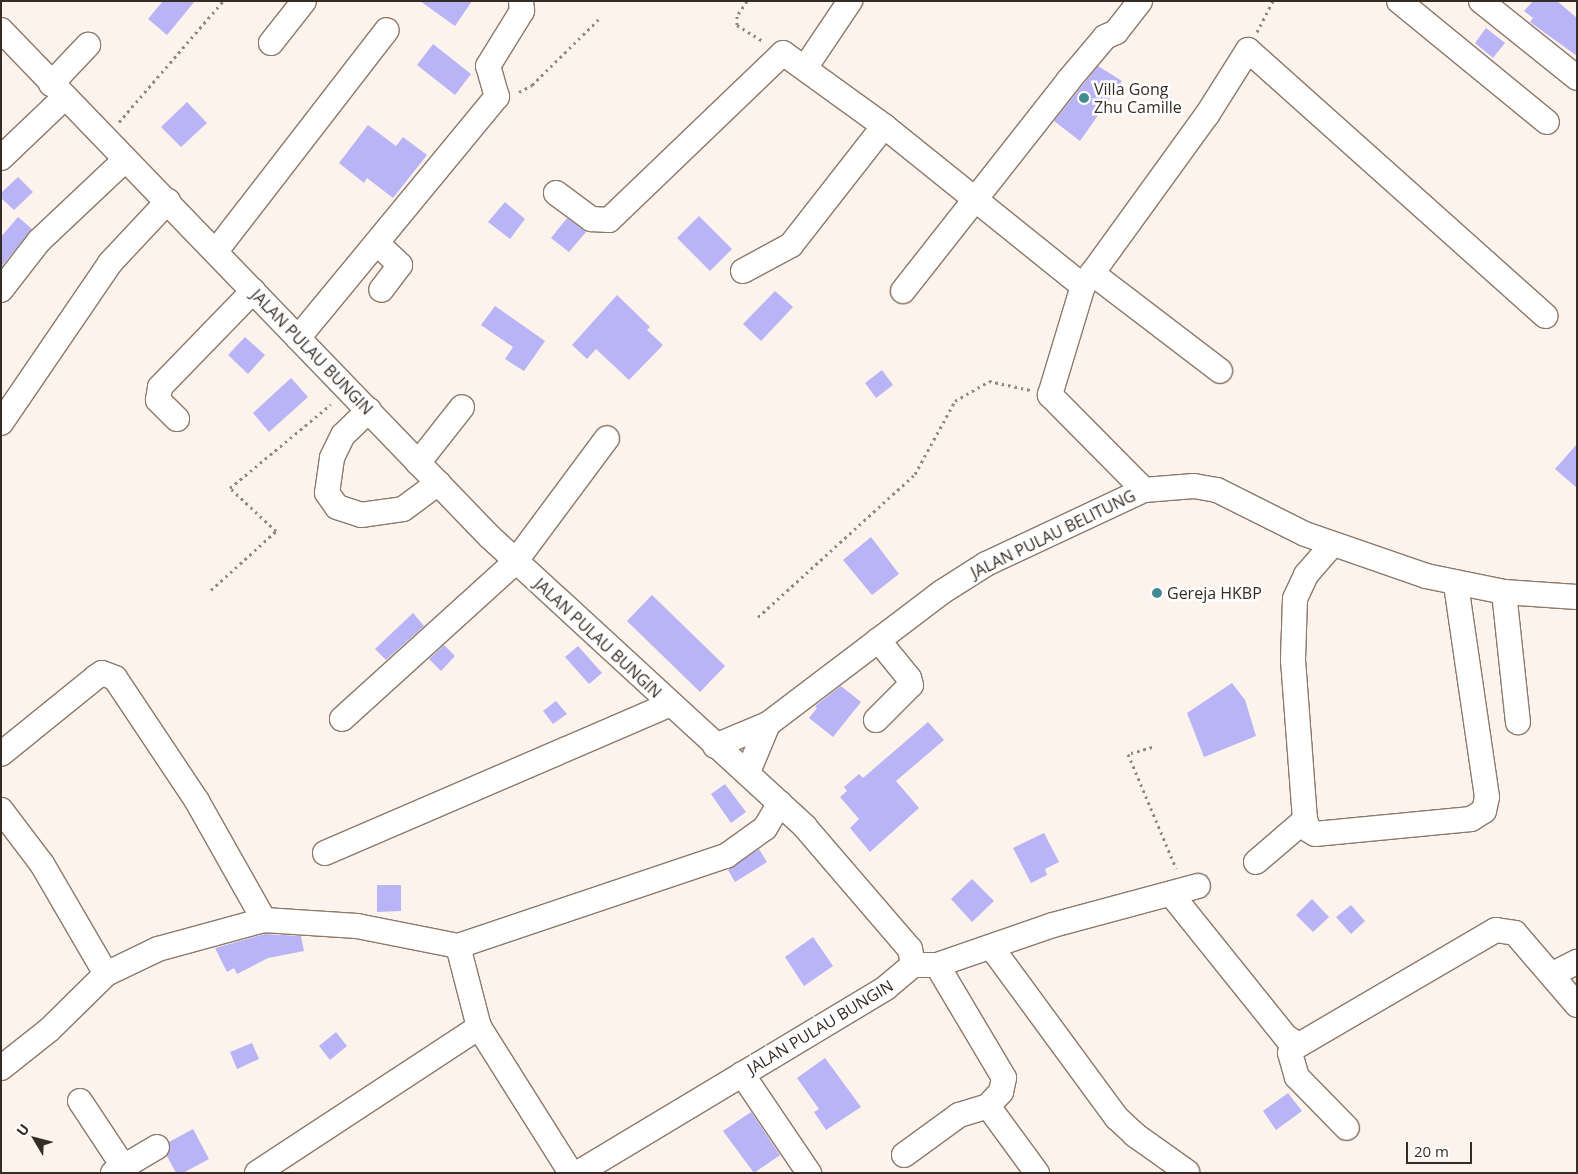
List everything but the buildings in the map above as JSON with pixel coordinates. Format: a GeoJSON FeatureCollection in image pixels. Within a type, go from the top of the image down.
{"type":"FeatureCollection","features":[{"type":"Feature","properties":{"kind":"street"},"geometry":{"type":"LineString","coordinates":[[271,43],[304,1]]}},
{"type":"Feature","properties":{"kind":"street"},"geometry":{"type":"LineString","coordinates":[[298,338],[497,97],[488,66],[522,11],[521,1]]}},
{"type":"Feature","properties":{"kind":"street"},"geometry":{"type":"LineString","coordinates":[[805,68],[850,1]]}},
{"type":"Feature","properties":{"kind":"street"},"geometry":{"type":"LineString","coordinates":[[903,291],[1081,66],[1105,37],[1116,32],[1140,1]]}},
{"type":"Feature","properties":{"kind":"street"},"geometry":{"type":"LineString","coordinates":[[1399,1],[1547,122]]}},
{"type":"Feature","properties":{"kind":"street"},"geometry":{"type":"LineString","coordinates":[[1481,1],[1577,78]]}},
{"type":"Feature","properties":{"kind":"street"},"geometry":{"type":"LineString","coordinates":[[216,251],[387,30]]}},
{"type":"Feature","properties":{"kind":"street","name":"JALAN PULAU BUNGIN"},"geometry":{"type":"LineString","coordinates":[[4,38],[168,201],[515,562],[669,705],[715,746],[748,772],[805,827],[925,965],[578,1173]]}},
{"type":"Feature","properties":{"kind":"street"},"geometry":{"type":"LineString","coordinates":[[1,158],[58,90],[88,45]]}},
{"type":"Feature","properties":{"kind":"street"},"geometry":{"type":"LineString","coordinates":[[1144,490],[1050,395],[1088,280],[1207,115],[1248,50],[1545,316]]}},
{"type":"Feature","properties":{"kind":"street"},"geometry":{"type":"LineString","coordinates":[[556,193],[591,219],[609,220],[783,54],[884,126],[974,199],[1220,371]]}},
{"type":"Feature","properties":{"kind":"street"},"geometry":{"type":"LineString","coordinates":[[743,271],[791,245],[884,126]]}},
{"type":"Feature","properties":{"kind":"street"},"geometry":{"type":"LineString","coordinates":[[1,290],[38,241],[126,160]]}},
{"type":"Feature","properties":{"kind":"street"},"geometry":{"type":"LineString","coordinates":[[1,423],[110,263],[168,201]]}},
{"type":"Feature","properties":{"kind":"street"},"geometry":{"type":"LineString","coordinates":[[377,242],[400,264],[381,290]]}},
{"type":"Feature","properties":{"kind":"street"},"geometry":{"type":"LineString","coordinates":[[178,419],[158,400],[160,387],[253,291]]}},
{"type":"Feature","properties":{"kind":"street"},"geometry":{"type":"LineString","coordinates":[[418,463],[462,407]]}},
{"type":"Feature","properties":{"kind":"street"},"geometry":{"type":"LineString","coordinates":[[369,410],[343,435],[332,458],[327,493],[337,508],[361,515],[403,509],[438,484]]}},
{"type":"Feature","properties":{"kind":"street"},"geometry":{"type":"LineString","coordinates":[[342,718],[515,562],[608,438]]}},
{"type":"Feature","properties":{"kind":"street","name":"JALAN PULAU BELITUNG"},"geometry":{"type":"LineString","coordinates":[[715,746],[768,724],[890,655],[942,592],[986,564],[1144,490],[1194,486],[1218,490],[1332,545],[1456,584],[1504,592],[1577,597]]}},
{"type":"Feature","properties":{"kind":"street"},"geometry":{"type":"LineString","coordinates":[[1332,545],[1306,575],[1295,599],[1293,660],[1305,820],[1309,830],[1315,834],[1471,819],[1484,811],[1487,797],[1456,584]]}},
{"type":"Feature","properties":{"kind":"street"},"geometry":{"type":"LineString","coordinates":[[1504,592],[1518,722]]}},
{"type":"Feature","properties":{"kind":"street"},"geometry":{"type":"LineString","coordinates":[[876,720],[911,685],[890,655]]}},
{"type":"Feature","properties":{"kind":"street"},"geometry":{"type":"LineString","coordinates":[[1,754],[96,677],[102,673],[115,678],[198,801],[264,920]]}},
{"type":"Feature","properties":{"kind":"street"},"geometry":{"type":"LineString","coordinates":[[326,853],[669,705]]}},
{"type":"Feature","properties":{"kind":"street"},"geometry":{"type":"LineString","coordinates":[[748,772],[768,724]]}},
{"type":"Feature","properties":{"kind":"street"},"geometry":{"type":"LineString","coordinates":[[1,1068],[49,1030],[106,974],[158,949],[264,920],[357,926],[458,946],[726,856],[765,828],[783,806]]}},
{"type":"Feature","properties":{"kind":"street"},"geometry":{"type":"LineString","coordinates":[[1,810],[42,864],[106,974]]}},
{"type":"Feature","properties":{"kind":"street"},"geometry":{"type":"LineString","coordinates":[[1256,862],[1305,820]]}},
{"type":"Feature","properties":{"kind":"street"},"geometry":{"type":"LineString","coordinates":[[904,1155],[959,1115],[988,1106],[1001,1092],[1004,1078],[925,965],[992,948],[1053,925],[1185,890],[1292,1043],[1290,1053],[1297,1077],[1346,1128]]}},
{"type":"Feature","properties":{"kind":"street"},"geometry":{"type":"LineString","coordinates":[[1292,1043],[1304,1044],[1496,930],[1515,933],[1553,974],[1577,1005]]}},
{"type":"Feature","properties":{"kind":"street"},"geometry":{"type":"LineString","coordinates":[[458,946],[479,1027],[571,1173]]}},
{"type":"Feature","properties":{"kind":"street"},"geometry":{"type":"LineString","coordinates":[[992,948],[1117,1118],[1135,1135],[1187,1172]]}},
{"type":"Feature","properties":{"kind":"street"},"geometry":{"type":"LineString","coordinates":[[1553,974],[1577,962]]}},
{"type":"Feature","properties":{"kind":"street"},"geometry":{"type":"LineString","coordinates":[[257,1173],[479,1027]]}},
{"type":"Feature","properties":{"kind":"street"},"geometry":{"type":"LineString","coordinates":[[742,1074],[809,1173]]}},
{"type":"Feature","properties":{"kind":"street"},"geometry":{"type":"LineString","coordinates":[[80,1101],[118,1169],[157,1147]]}},
{"type":"Feature","properties":{"kind":"street"},"geometry":{"type":"LineString","coordinates":[[988,1106],[1038,1173]]}},
{"type":"Feature","properties":{"kind":"path"},"geometry":{"type":"LineString","coordinates":[[104,138],[223,1]]}},
{"type":"Feature","properties":{"kind":"path"},"geometry":{"type":"LineString","coordinates":[[747,1],[737,16],[737,25],[783,54]]}},
{"type":"Feature","properties":{"kind":"path"},"geometry":{"type":"LineString","coordinates":[[1248,50],[1273,1]]}},
{"type":"Feature","properties":{"kind":"path"},"geometry":{"type":"LineString","coordinates":[[497,97],[519,92],[532,85],[599,19]]}},
{"type":"Feature","properties":{"kind":"path"},"geometry":{"type":"LineString","coordinates":[[758,617],[915,474],[955,401],[988,381],[1050,395]]}},
{"type":"Feature","properties":{"kind":"path"},"geometry":{"type":"LineString","coordinates":[[211,590],[276,531],[230,488],[349,390]]}},
{"type":"Feature","properties":{"kind":"path"},"geometry":{"type":"LineString","coordinates":[[1152,747],[1128,754],[1185,890]]}},
{"type":"Feature","properties":{"kind":"place","name":"Villa Gong Zhu Camille"},"geometry":{"type":"Point","coordinates":[1084,98]}},
{"type":"Feature","properties":{"kind":"place","name":"Gereja HKBP"},"geometry":{"type":"Point","coordinates":[1157,593]}}]}
